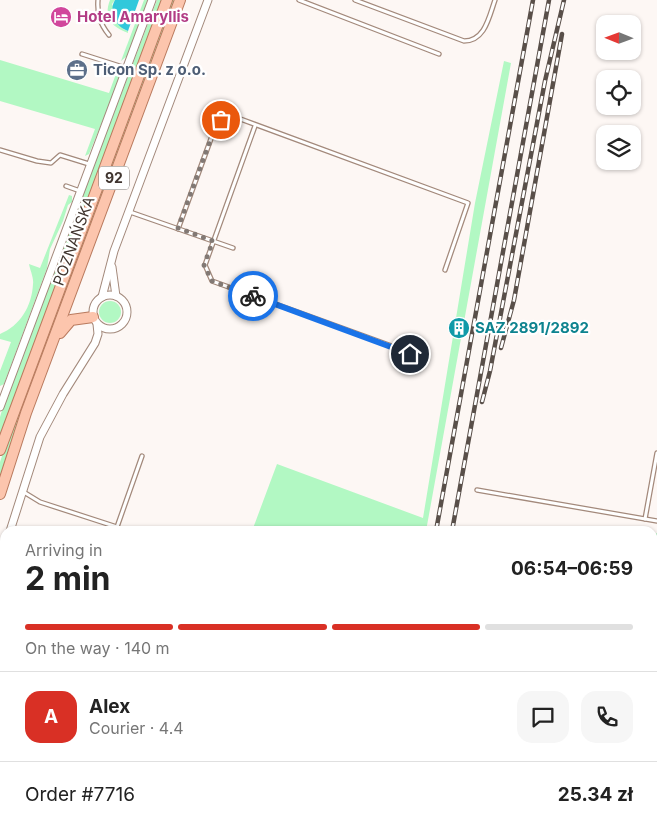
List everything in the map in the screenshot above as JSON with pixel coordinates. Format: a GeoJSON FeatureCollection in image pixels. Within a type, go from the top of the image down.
{"type":"FeatureCollection","features":[{"type":"Feature","properties":{"kind":"main road","name":"POZNAŃSKA"},"geometry":{"type":"LineString","coordinates":[[0,450],[167,0]]}},
{"type":"Feature","properties":{"kind":"main road","name":"POZNAŃSKA"},"geometry":{"type":"LineString","coordinates":[[0,494],[48,356],[180,0]]}},
{"type":"Feature","properties":{"kind":"main road"},"geometry":{"type":"LineString","coordinates":[[48,356],[68,322],[80,318],[95,321]]}},
{"type":"Feature","properties":{"kind":"street","name":"POZNAŃSKA"},"geometry":{"type":"LineString","coordinates":[[0,407],[152,0]]}},
{"type":"Feature","properties":{"kind":"street"},"geometry":{"type":"LineString","coordinates":[[12,526],[47,423],[98,338],[94,306],[102,297],[128,212],[208,0]]}},
{"type":"Feature","properties":{"kind":"street"},"geometry":{"type":"LineString","coordinates":[[95,321],[108,330],[120,327],[124,322],[127,310],[125,304],[116,296],[112,264]]}},
{"type":"Feature","properties":{"kind":"street"},"geometry":{"type":"LineString","coordinates":[[102,297],[116,296]]}},
{"type":"Feature","properties":{"kind":"lane"},"geometry":{"type":"LineString","coordinates":[[98,0],[97,12],[101,25],[109,35]]}},
{"type":"Feature","properties":{"kind":"lane"},"geometry":{"type":"LineString","coordinates":[[299,0],[439,54]]}},
{"type":"Feature","properties":{"kind":"lane"},"geometry":{"type":"LineString","coordinates":[[354,0],[464,41],[473,41],[481,35],[495,0]]}},
{"type":"Feature","properties":{"kind":"lane"},"geometry":{"type":"LineString","coordinates":[[82,54],[127,69]]}},
{"type":"Feature","properties":{"kind":"lane"},"geometry":{"type":"LineString","coordinates":[[178,228],[216,125],[228,117],[235,117],[255,126],[468,203],[445,270]]}},
{"type":"Feature","properties":{"kind":"lane"},"geometry":{"type":"LineString","coordinates":[[255,126],[204,265],[212,281],[410,354]]}},
{"type":"Feature","properties":{"kind":"lane"},"geometry":{"type":"LineString","coordinates":[[0,150],[37,161],[51,163],[60,155],[90,164]]}},
{"type":"Feature","properties":{"kind":"lane"},"geometry":{"type":"LineString","coordinates":[[66,186],[80,191]]}},
{"type":"Feature","properties":{"kind":"lane"},"geometry":{"type":"LineString","coordinates":[[128,212],[233,248]]}},
{"type":"Feature","properties":{"kind":"lane"},"geometry":{"type":"LineString","coordinates":[[645,519],[657,453]]}},
{"type":"Feature","properties":{"kind":"lane"},"geometry":{"type":"LineString","coordinates":[[117,526],[142,456]]}},
{"type":"Feature","properties":{"kind":"lane"},"geometry":{"type":"LineString","coordinates":[[477,490],[657,522]]}},
{"type":"Feature","properties":{"kind":"lane"},"geometry":{"type":"LineString","coordinates":[[22,491],[40,502],[114,526]]}},
{"type":"Feature","properties":{"kind":"green space"},"geometry":{"type":"Polygon","coordinates":[[[110,0],[115,0],[112,4],[123,29],[128,31],[128,33],[117,28],[110,21],[108,6],[110,0]]]}},
{"type":"Feature","properties":{"kind":"green space"},"geometry":{"type":"Polygon","coordinates":[[[144,0],[149,0],[127,56],[121,61],[144,0]]]}},
{"type":"Feature","properties":{"kind":"green space"},"geometry":{"type":"Polygon","coordinates":[[[157,0],[162,0],[0,438],[0,417],[6,397],[157,0]]]}},
{"type":"Feature","properties":{"kind":"green space"},"geometry":{"type":"Polygon","coordinates":[[[171,0],[177,0],[0,480],[0,462],[15,418],[171,0]]]}},
{"type":"Feature","properties":{"kind":"green space"},"geometry":{"type":"Polygon","coordinates":[[[0,60],[109,93],[117,71],[120,78],[89,154],[85,156],[95,129],[0,101],[0,60]]]}},
{"type":"Feature","properties":{"kind":"green space"},"geometry":{"type":"Polygon","coordinates":[[[504,61],[511,63],[427,526],[254,526],[277,464],[423,518],[475,203],[504,61]]]}},
{"type":"Feature","properties":{"kind":"green space"},"geometry":{"type":"Polygon","coordinates":[[[69,195],[72,196],[72,202],[68,205],[50,249],[47,268],[4,384],[0,386],[0,371],[11,342],[0,339],[0,334],[13,326],[24,314],[30,300],[33,282],[29,264],[40,268],[69,195]]]}},
{"type":"Feature","properties":{"kind":"green space"},"geometry":{"type":"Polygon","coordinates":[[[110,301],[118,304],[121,312],[118,320],[110,323],[102,320],[99,312],[102,304],[110,301]]]}},
{"type":"Feature","properties":{"kind":"water"},"geometry":{"type":"Polygon","coordinates":[[[115,0],[139,0],[128,31],[120,26],[114,18],[112,9],[115,0]]]}},
{"type":"Feature","properties":{"kind":"railway"},"geometry":{"type":"LineString","coordinates":[[437,526],[533,0]]}},
{"type":"Feature","properties":{"kind":"railway"},"geometry":{"type":"LineString","coordinates":[[453,526],[549,0]]}},
{"type":"Feature","properties":{"kind":"railway"},"geometry":{"type":"LineString","coordinates":[[482,402],[490,371],[545,81],[564,0]]}},
{"type":"Feature","properties":{"kind":"railway"},"geometry":{"type":"LineString","coordinates":[[501,348],[514,300],[562,34]]}},
{"type":"Feature","properties":{"kind":"way so far"},"geometry":{"type":"LineString","coordinates":[[221,120],[216,125],[178,228],[213,241],[204,265],[212,281],[253,296]]}},
{"type":"Feature","properties":{"kind":"place","name":"Hotel Amaryllis"},"geometry":{"type":"Point","coordinates":[61,17]}},
{"type":"Feature","properties":{"kind":"place","name":"Ticon Sp. z o.o."},"geometry":{"type":"Point","coordinates":[77,70]}},
{"type":"Feature","properties":{"kind":"place","name":"SAZ 2891/2892"},"geometry":{"type":"Point","coordinates":[459,328]}},
{"type":"Feature","properties":{"kind":"route"},"geometry":{"type":"LineString","coordinates":[[253,296],[410,354]]}}]}
